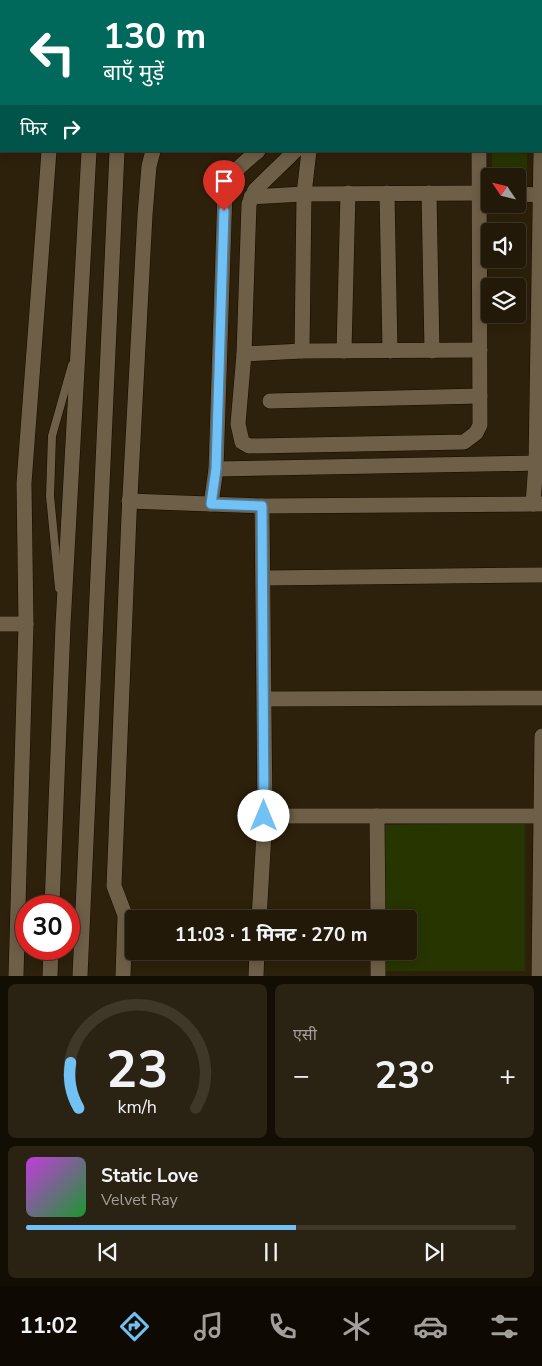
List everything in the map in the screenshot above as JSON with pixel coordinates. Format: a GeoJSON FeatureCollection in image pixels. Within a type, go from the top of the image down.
{"type":"FeatureCollection","features":[{"type":"Feature","properties":{"kind":"street"},"geometry":{"type":"LineString","coordinates":[[16,976],[26,624],[24,482],[49,152]]}},
{"type":"Feature","properties":{"kind":"street"},"geometry":{"type":"LineString","coordinates":[[52,895],[63,625],[81,332],[89,152]]}},
{"type":"Feature","properties":{"kind":"street"},"geometry":{"type":"LineString","coordinates":[[80,976],[117,152]]}},
{"type":"Feature","properties":{"kind":"street"},"geometry":{"type":"LineString","coordinates":[[123,976],[125,915],[114,886],[130,501],[145,215],[148,166],[153,152]]}},
{"type":"Feature","properties":{"kind":"street"},"geometry":{"type":"LineString","coordinates":[[211,504],[216,469],[225,191],[227,181],[233,173],[257,152]]}},
{"type":"Feature","properties":{"kind":"street"},"geometry":{"type":"LineString","coordinates":[[294,152],[261,184],[251,197],[244,354],[238,424],[242,442],[249,446],[464,442],[476,433],[480,425],[480,350],[484,213]]}},
{"type":"Feature","properties":{"kind":"street"},"geometry":{"type":"LineString","coordinates":[[302,351],[304,194],[308,152]]}},
{"type":"Feature","properties":{"kind":"street"},"geometry":{"type":"LineString","coordinates":[[479,152],[481,168]]}},
{"type":"Feature","properties":{"kind":"street"},"geometry":{"type":"LineString","coordinates":[[130,501],[262,506],[537,504],[539,462],[541,152]]}},
{"type":"Feature","properties":{"kind":"street"},"geometry":{"type":"LineString","coordinates":[[251,197],[348,193],[481,192]]}},
{"type":"Feature","properties":{"kind":"street"},"geometry":{"type":"LineString","coordinates":[[344,351],[348,193]]}},
{"type":"Feature","properties":{"kind":"street"},"geometry":{"type":"LineString","coordinates":[[387,193],[390,351]]}},
{"type":"Feature","properties":{"kind":"street"},"geometry":{"type":"LineString","coordinates":[[429,193],[432,350]]}},
{"type":"Feature","properties":{"kind":"street"},"geometry":{"type":"LineString","coordinates":[[526,194],[540,195]]}},
{"type":"Feature","properties":{"kind":"street"},"geometry":{"type":"LineString","coordinates":[[244,354],[302,351],[480,350]]}},
{"type":"Feature","properties":{"kind":"street"},"geometry":{"type":"LineString","coordinates":[[270,401],[480,396]]}},
{"type":"Feature","properties":{"kind":"street"},"geometry":{"type":"LineString","coordinates":[[216,469],[539,462]]}},
{"type":"Feature","properties":{"kind":"street"},"geometry":{"type":"LineString","coordinates":[[259,910],[264,816],[264,578],[262,506]]}},
{"type":"Feature","properties":{"kind":"street"},"geometry":{"type":"LineString","coordinates":[[264,578],[542,575]]}},
{"type":"Feature","properties":{"kind":"street"},"geometry":{"type":"LineString","coordinates":[[0,624],[26,624]]}},
{"type":"Feature","properties":{"kind":"street"},"geometry":{"type":"LineString","coordinates":[[264,699],[542,698]]}},
{"type":"Feature","properties":{"kind":"street"},"geometry":{"type":"LineString","coordinates":[[539,976],[542,736]]}},
{"type":"Feature","properties":{"kind":"street"},"geometry":{"type":"LineString","coordinates":[[264,816],[541,816]]}},
{"type":"Feature","properties":{"kind":"street"},"geometry":{"type":"LineString","coordinates":[[377,816],[378,910]]}},
{"type":"Feature","properties":{"kind":"street"},"geometry":{"type":"LineString","coordinates":[[50,976],[51,960]]}},
{"type":"Feature","properties":{"kind":"street"},"geometry":{"type":"LineString","coordinates":[[256,976],[257,960]]}},
{"type":"Feature","properties":{"kind":"street"},"geometry":{"type":"LineString","coordinates":[[378,960],[378,976]]}},
{"type":"Feature","properties":{"kind":"lane"},"geometry":{"type":"LineString","coordinates":[[63,625],[50,496],[52,436],[81,332]]}},
{"type":"Feature","properties":{"kind":"green space"},"geometry":{"type":"Polygon","coordinates":[[[492,152],[527,152],[527,192],[526,168],[492,168],[492,152]]]}},
{"type":"Feature","properties":{"kind":"green space"},"geometry":{"type":"Polygon","coordinates":[[[525,823],[525,971],[385,971],[384,960],[417,960],[417,910],[384,910],[383,825],[525,823]]]}},
{"type":"Feature","properties":{"kind":"route"},"geometry":{"type":"LineString","coordinates":[[224,211],[216,469],[211,504],[262,506],[264,578],[264,816]]}}]}
